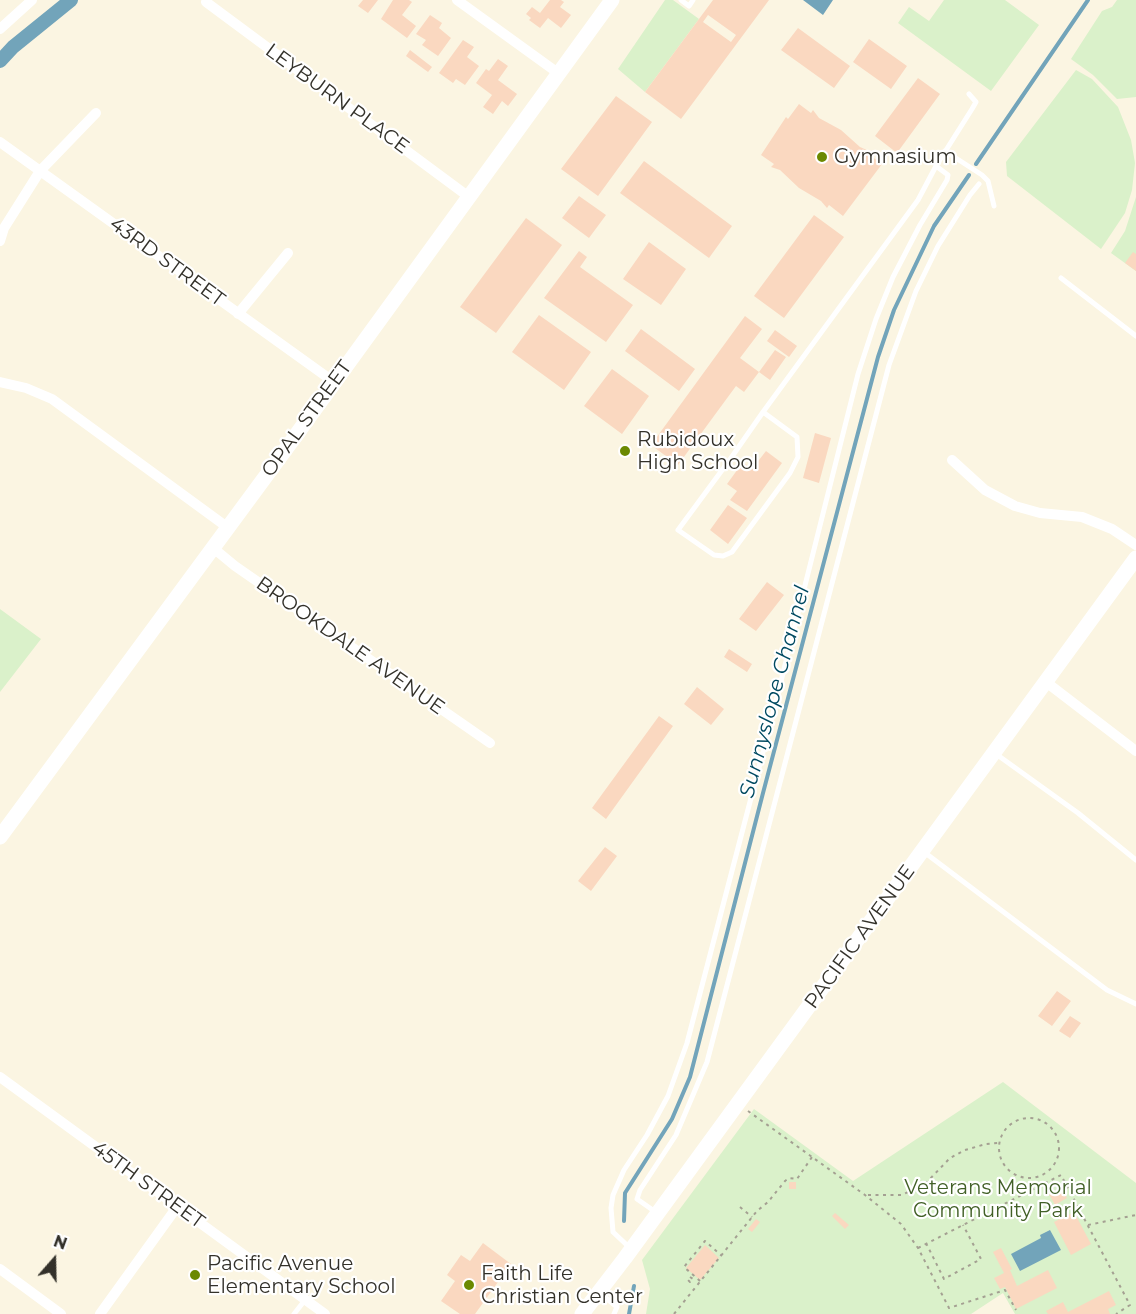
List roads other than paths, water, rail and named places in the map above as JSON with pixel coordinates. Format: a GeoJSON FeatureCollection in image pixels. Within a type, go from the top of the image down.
{"type":"FeatureCollection","features":[{"type":"Feature","properties":{"kind":"street"},"geometry":{"type":"LineString","coordinates":[[0,29],[32,0]]}},
{"type":"Feature","properties":{"kind":"street"},"geometry":{"type":"LineString","coordinates":[[457,0],[558,73]]}},
{"type":"Feature","properties":{"kind":"street","name":"OPAL STREET"},"geometry":{"type":"LineString","coordinates":[[0,837],[612,0]]}},
{"type":"Feature","properties":{"kind":"street","name":"LEYBURN PLACE"},"geometry":{"type":"LineString","coordinates":[[206,2],[469,196]]}},
{"type":"Feature","properties":{"kind":"street"},"geometry":{"type":"LineString","coordinates":[[0,240],[4,228],[40,171],[96,113]]}},
{"type":"Feature","properties":{"kind":"street","name":"43RD STREET"},"geometry":{"type":"LineString","coordinates":[[0,142],[334,382]]}},
{"type":"Feature","properties":{"kind":"street"},"geometry":{"type":"LineString","coordinates":[[238,314],[288,253]]}},
{"type":"Feature","properties":{"kind":"street"},"geometry":{"type":"LineString","coordinates":[[0,382],[26,388],[52,399],[227,527]]}},
{"type":"Feature","properties":{"kind":"street"},"geometry":{"type":"LineString","coordinates":[[952,460],[985,490],[1015,506],[1040,513],[1082,517],[1112,529],[1136,545]]}},
{"type":"Feature","properties":{"kind":"street","name":"BROOKDALE AVENUE"},"geometry":{"type":"LineString","coordinates":[[212,548],[490,743]]}},
{"type":"Feature","properties":{"kind":"street","name":"PACIFIC AVENUE"},"geometry":{"type":"LineString","coordinates":[[582,1314],[632,1249],[1136,558]]}},
{"type":"Feature","properties":{"kind":"street"},"geometry":{"type":"LineString","coordinates":[[1046,682],[1136,751]]}},
{"type":"Feature","properties":{"kind":"street","name":"45TH STREET"},"geometry":{"type":"LineString","coordinates":[[0,1077],[325,1314]]}},
{"type":"Feature","properties":{"kind":"street"},"geometry":{"type":"LineString","coordinates":[[100,1314],[177,1207]]}},
{"type":"Feature","properties":{"kind":"street"},"geometry":{"type":"LineString","coordinates":[[0,1269],[61,1314]]}},
{"type":"Feature","properties":{"kind":"lane"},"geometry":{"type":"LineString","coordinates":[[681,0],[689,6],[693,0]]}},
{"type":"Feature","properties":{"kind":"lane"},"geometry":{"type":"LineString","coordinates":[[763,412],[797,437],[798,457],[790,473],[732,552],[723,556],[714,555],[678,530],[763,412],[918,200],[936,166],[976,102],[969,94]]}},
{"type":"Feature","properties":{"kind":"lane"},"geometry":{"type":"LineString","coordinates":[[945,151],[988,181],[994,206]]}},
{"type":"Feature","properties":{"kind":"lane"},"geometry":{"type":"LineString","coordinates":[[632,1249],[613,1232],[611,1208],[613,1195],[624,1170],[652,1127],[668,1096],[687,1042],[858,374],[893,277],[947,180],[948,176],[936,166]]}},
{"type":"Feature","properties":{"kind":"lane"},"geometry":{"type":"LineString","coordinates":[[657,1214],[637,1199],[640,1190],[676,1135],[707,1062],[889,365],[916,291],[938,246],[979,184]]}},
{"type":"Feature","properties":{"kind":"lane"},"geometry":{"type":"LineString","coordinates":[[1061,278],[1136,336]]}},
{"type":"Feature","properties":{"kind":"lane"},"geometry":{"type":"LineString","coordinates":[[995,753],[1078,813],[1136,860]]}},
{"type":"Feature","properties":{"kind":"lane"},"geometry":{"type":"LineString","coordinates":[[923,850],[1107,990],[1136,1004]]}},
{"type":"Feature","properties":{"kind":"lane"},"geometry":{"type":"LineString","coordinates":[[598,1293],[617,1306],[614,1314]]}},
{"type":"Feature","properties":{"kind":"lane"},"geometry":{"type":"LineString","coordinates":[[294,1314],[305,1300]]}},
{"type":"Feature","properties":{"kind":"water"},"geometry":{"type":"Polygon","coordinates":[[[803,0],[833,0],[823,15],[803,0]]]}},
{"type":"Feature","properties":{"kind":"water"},"geometry":{"type":"Polygon","coordinates":[[[1050,1230],[1061,1250],[1020,1271],[1011,1254],[1041,1238],[1040,1235],[1050,1230]]]}},
{"type":"Feature","properties":{"kind":"waterway"},"geometry":{"type":"LineString","coordinates":[[0,61],[13,47],[71,0]]}},
{"type":"Feature","properties":{"kind":"waterway","name":"Sunnyslope Channel"},"geometry":{"type":"LineString","coordinates":[[976,164],[1088,0]]}},
{"type":"Feature","properties":{"kind":"waterway","name":"Sunnyslope Channel"},"geometry":{"type":"LineString","coordinates":[[624,1221],[625,1193],[672,1119],[690,1077],[878,357],[894,310],[934,226],[969,175]]}},
{"type":"Feature","properties":{"kind":"waterway","name":"Sunnyslope Channel"},"geometry":{"type":"LineString","coordinates":[[629,1314],[634,1286]]}},
{"type":"Feature","properties":{"kind":"place","name":"Gymnasium"},"geometry":{"type":"Point","coordinates":[822,157]}},
{"type":"Feature","properties":{"kind":"place","name":"Rubidoux High School"},"geometry":{"type":"Point","coordinates":[625,451]}},
{"type":"Feature","properties":{"kind":"place","name":"Pacific Avenue Elementary School"},"geometry":{"type":"Point","coordinates":[195,1275]}},
{"type":"Feature","properties":{"kind":"place","name":"Faith Life Christian Center"},"geometry":{"type":"Point","coordinates":[469,1285]}},
{"type":"Feature","properties":{"kind":"park label","name":"Veterans Memorial Community Park"},"geometry":{"type":"Point","coordinates":[998,1200]}}]}
